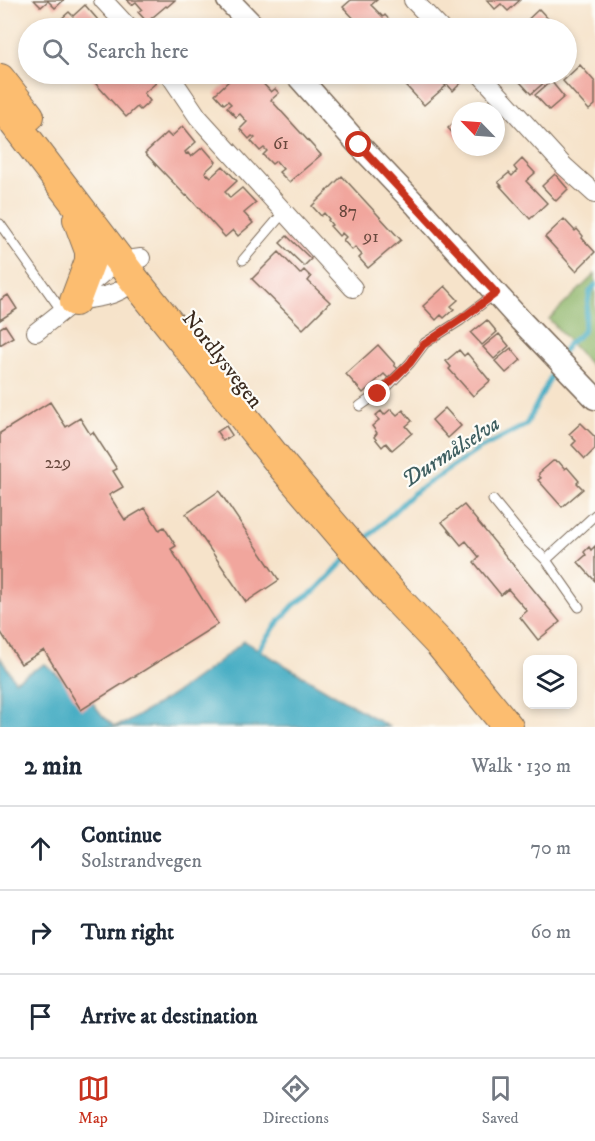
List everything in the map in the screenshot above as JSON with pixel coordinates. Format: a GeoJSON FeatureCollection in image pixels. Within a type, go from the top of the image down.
{"type":"FeatureCollection","features":[{"type":"Feature","properties":{"kind":"highway","name":"Nordlysvegen"},"geometry":{"type":"LineString","coordinates":[[0,79],[131,265]]}},
{"type":"Feature","properties":{"kind":"highway","name":"Nordlysvegen"},"geometry":{"type":"LineString","coordinates":[[0,104],[70,196],[131,265],[401,586],[440,644],[508,727]]}},
{"type":"Feature","properties":{"kind":"highway"},"geometry":{"type":"LineString","coordinates":[[69,306],[90,261],[90,251],[70,196]]}},
{"type":"Feature","properties":{"kind":"street"},"geometry":{"type":"LineString","coordinates":[[103,0],[120,18]]}},
{"type":"Feature","properties":{"kind":"street"},"geometry":{"type":"LineString","coordinates":[[228,0],[245,18]]}},
{"type":"Feature","properties":{"kind":"street"},"geometry":{"type":"LineString","coordinates":[[413,0],[430,18]]}},
{"type":"Feature","properties":{"kind":"street"},"geometry":{"type":"LineString","coordinates":[[176,84],[198,117],[353,288]]}},
{"type":"Feature","properties":{"kind":"street"},"geometry":{"type":"LineString","coordinates":[[305,84],[595,399]]}},
{"type":"Feature","properties":{"kind":"street"},"geometry":{"type":"LineString","coordinates":[[489,84],[564,166],[595,194]]}},
{"type":"Feature","properties":{"kind":"street"},"geometry":{"type":"LineString","coordinates":[[36,332],[69,306],[87,286],[131,265]]}},
{"type":"Feature","properties":{"kind":"street"},"geometry":{"type":"LineString","coordinates":[[69,306],[112,294],[128,285],[131,265]]}},
{"type":"Feature","properties":{"kind":"lane"},"geometry":{"type":"LineString","coordinates":[[243,260],[284,212]]}},
{"type":"Feature","properties":{"kind":"lane"},"geometry":{"type":"LineString","coordinates":[[0,224],[69,306]]}},
{"type":"Feature","properties":{"kind":"lane"},"geometry":{"type":"LineString","coordinates":[[360,406],[387,387],[410,363],[423,345],[496,293]]}},
{"type":"Feature","properties":{"kind":"lane"},"geometry":{"type":"LineString","coordinates":[[493,500],[524,538],[546,560],[579,607]]}},
{"type":"Feature","properties":{"kind":"lane"},"geometry":{"type":"LineString","coordinates":[[546,560],[595,515]]}},
{"type":"Feature","properties":{"kind":"green space"},"geometry":{"type":"Polygon","coordinates":[[[595,274],[595,370],[549,319],[595,274]]]}},
{"type":"Feature","properties":{"kind":"water"},"geometry":{"type":"Polygon","coordinates":[[[244,641],[389,727],[0,727],[0,657],[15,681],[45,664],[72,688],[89,698],[114,726],[129,721],[170,696],[208,670],[244,641]]]}},
{"type":"Feature","properties":{"kind":"building"},"geometry":{"type":"Polygon","coordinates":[[[34,0],[64,0],[55,8],[48,1],[41,7],[34,0]]]}},
{"type":"Feature","properties":{"kind":"building"},"geometry":{"type":"Polygon","coordinates":[[[127,0],[175,0],[152,18],[143,18],[138,12],[142,9],[136,2],[132,5],[127,0]]]}},
{"type":"Feature","properties":{"kind":"building"},"geometry":{"type":"Polygon","coordinates":[[[351,0],[377,0],[371,5],[383,17],[385,15],[388,18],[353,18],[343,7],[351,0]]]}},
{"type":"Feature","properties":{"kind":"building"},"geometry":{"type":"Polygon","coordinates":[[[487,0],[520,0],[508,11],[501,4],[495,9],[487,0]]]}},
{"type":"Feature","properties":{"kind":"building"},"geometry":{"type":"Polygon","coordinates":[[[85,5],[96,18],[62,18],[69,12],[73,16],[85,5]]]}},
{"type":"Feature","properties":{"kind":"building"},"geometry":{"type":"Polygon","coordinates":[[[539,9],[547,18],[530,18],[539,9]]]}},
{"type":"Feature","properties":{"kind":"building"},"geometry":{"type":"Polygon","coordinates":[[[580,65],[595,82],[595,105],[589,110],[566,84],[577,84],[577,68],[580,65]]]}},
{"type":"Feature","properties":{"kind":"building"},"geometry":{"type":"Polygon","coordinates":[[[96,84],[155,84],[144,93],[150,101],[140,110],[137,107],[126,117],[96,84]]]}},
{"type":"Feature","properties":{"kind":"building"},"geometry":{"type":"Polygon","coordinates":[[[226,84],[263,84],[271,92],[275,89],[279,93],[271,100],[321,155],[289,182],[279,172],[283,169],[276,161],[272,164],[263,155],[267,151],[264,148],[260,151],[251,141],[255,138],[252,136],[249,139],[240,129],[247,122],[240,114],[236,117],[227,107],[231,104],[228,101],[224,104],[215,94],[226,84]]]}},
{"type":"Feature","properties":{"kind":"building"},"geometry":{"type":"Polygon","coordinates":[[[404,84],[444,84],[446,86],[424,105],[404,84]]]}},
{"type":"Feature","properties":{"kind":"building"},"geometry":{"type":"Polygon","coordinates":[[[447,84],[460,84],[453,91],[447,84]]]}},
{"type":"Feature","properties":{"kind":"building"},"geometry":{"type":"Polygon","coordinates":[[[522,84],[542,84],[531,94],[522,84]]]}},
{"type":"Feature","properties":{"kind":"building"},"geometry":{"type":"Polygon","coordinates":[[[548,84],[553,84],[564,97],[549,110],[535,95],[548,84]]]}},
{"type":"Feature","properties":{"kind":"building"},"geometry":{"type":"Polygon","coordinates":[[[183,126],[196,142],[185,152],[186,154],[188,153],[191,157],[203,147],[216,162],[205,172],[207,175],[211,177],[223,166],[237,181],[225,192],[230,198],[242,188],[256,203],[244,213],[253,223],[238,236],[233,230],[225,237],[145,153],[167,133],[171,137],[183,126]]]}},
{"type":"Feature","properties":{"kind":"building"},"geometry":{"type":"Polygon","coordinates":[[[522,159],[535,173],[526,181],[547,203],[530,219],[498,182],[509,173],[512,176],[517,171],[514,167],[522,159]]]}},
{"type":"Feature","properties":{"kind":"building"},"geometry":{"type":"Polygon","coordinates":[[[555,174],[568,189],[556,201],[542,186],[555,174]]]}},
{"type":"Feature","properties":{"kind":"building"},"geometry":{"type":"Polygon","coordinates":[[[342,176],[401,240],[368,268],[359,258],[362,255],[355,247],[352,250],[343,240],[346,237],[342,233],[339,236],[330,226],[332,225],[324,213],[321,216],[312,206],[342,176]]]}},
{"type":"Feature","properties":{"kind":"building"},"geometry":{"type":"Polygon","coordinates":[[[564,219],[575,231],[577,229],[595,252],[576,271],[545,237],[564,219]]]}},
{"type":"Feature","properties":{"kind":"building"},"geometry":{"type":"Polygon","coordinates":[[[287,236],[311,259],[304,266],[280,243],[287,236]]]}},
{"type":"Feature","properties":{"kind":"building"},"geometry":{"type":"Polygon","coordinates":[[[279,252],[300,274],[304,270],[311,277],[308,281],[330,302],[303,329],[252,279],[279,252]]]}},
{"type":"Feature","properties":{"kind":"building"},"geometry":{"type":"Polygon","coordinates":[[[445,286],[458,300],[451,306],[454,309],[444,318],[441,315],[436,320],[423,306],[445,286]]]}},
{"type":"Feature","properties":{"kind":"building"},"geometry":{"type":"Polygon","coordinates":[[[8,295],[17,309],[0,320],[0,300],[8,295]]]}},
{"type":"Feature","properties":{"kind":"building"},"geometry":{"type":"Polygon","coordinates":[[[487,320],[497,332],[482,345],[471,333],[487,320]]]}},
{"type":"Feature","properties":{"kind":"building"},"geometry":{"type":"Polygon","coordinates":[[[5,325],[13,337],[0,345],[0,328],[5,325]]]}},
{"type":"Feature","properties":{"kind":"building"},"geometry":{"type":"Polygon","coordinates":[[[499,334],[509,346],[494,359],[483,347],[499,334]]]}},
{"type":"Feature","properties":{"kind":"building"},"geometry":{"type":"Polygon","coordinates":[[[378,345],[398,369],[388,378],[384,374],[363,393],[346,374],[378,345]]]}},
{"type":"Feature","properties":{"kind":"building"},"geometry":{"type":"Polygon","coordinates":[[[511,348],[521,360],[506,373],[495,361],[511,348]]]}},
{"type":"Feature","properties":{"kind":"building"},"geometry":{"type":"Polygon","coordinates":[[[459,350],[464,356],[467,353],[490,381],[473,396],[449,369],[451,367],[446,361],[459,350]]]}},
{"type":"Feature","properties":{"kind":"building"},"geometry":{"type":"Polygon","coordinates":[[[50,402],[66,427],[80,418],[90,434],[93,432],[117,469],[113,471],[123,487],[109,495],[125,520],[145,508],[159,530],[164,527],[176,546],[171,549],[218,624],[81,710],[44,650],[21,664],[0,631],[0,433],[50,402]]]}},
{"type":"Feature","properties":{"kind":"building"},"geometry":{"type":"Polygon","coordinates":[[[445,408],[461,426],[448,438],[432,420],[445,408]]]}},
{"type":"Feature","properties":{"kind":"building"},"geometry":{"type":"Polygon","coordinates":[[[391,409],[397,415],[403,410],[412,421],[406,426],[412,433],[392,450],[386,443],[382,447],[374,437],[377,433],[372,426],[379,420],[375,416],[381,411],[384,415],[391,409]]]}},
{"type":"Feature","properties":{"kind":"building"},"geometry":{"type":"Polygon","coordinates":[[[581,423],[595,437],[595,449],[585,459],[572,445],[576,441],[569,434],[581,423]]]}},
{"type":"Feature","properties":{"kind":"building"},"geometry":{"type":"Polygon","coordinates":[[[226,426],[232,435],[223,441],[217,432],[226,426]]]}},
{"type":"Feature","properties":{"kind":"building"},"geometry":{"type":"Polygon","coordinates":[[[553,461],[559,462],[565,469],[567,467],[583,489],[562,507],[538,480],[541,478],[539,473],[553,461]]]}},
{"type":"Feature","properties":{"kind":"building"},"geometry":{"type":"Polygon","coordinates":[[[219,491],[279,580],[246,602],[186,514],[219,491]]]}},
{"type":"Feature","properties":{"kind":"building"},"geometry":{"type":"Polygon","coordinates":[[[464,505],[560,622],[538,640],[520,617],[527,611],[508,589],[501,595],[474,562],[479,557],[466,541],[461,545],[442,522],[464,505]]]}},
{"type":"Feature","properties":{"kind":"building"},"geometry":{"type":"Polygon","coordinates":[[[595,546],[595,581],[578,562],[586,555],[584,552],[589,547],[591,550],[595,546]]]}},
{"type":"Feature","properties":{"kind":"waterway","name":"Durmålselva"},"geometry":{"type":"LineString","coordinates":[[561,356],[567,345],[583,332],[590,291],[595,285]]}},
{"type":"Feature","properties":{"kind":"waterway","name":"Durmålselva"},"geometry":{"type":"LineString","coordinates":[[361,544],[412,494],[479,449],[526,425],[557,365]]}},
{"type":"Feature","properties":{"kind":"waterway","name":"Durmålselva"},"geometry":{"type":"LineString","coordinates":[[259,649],[294,605],[317,589],[348,557]]}},
{"type":"Feature","properties":{"kind":"route"},"geometry":{"type":"LineString","coordinates":[[359,145],[496,293],[423,345],[410,363],[378,394]]}}]}
